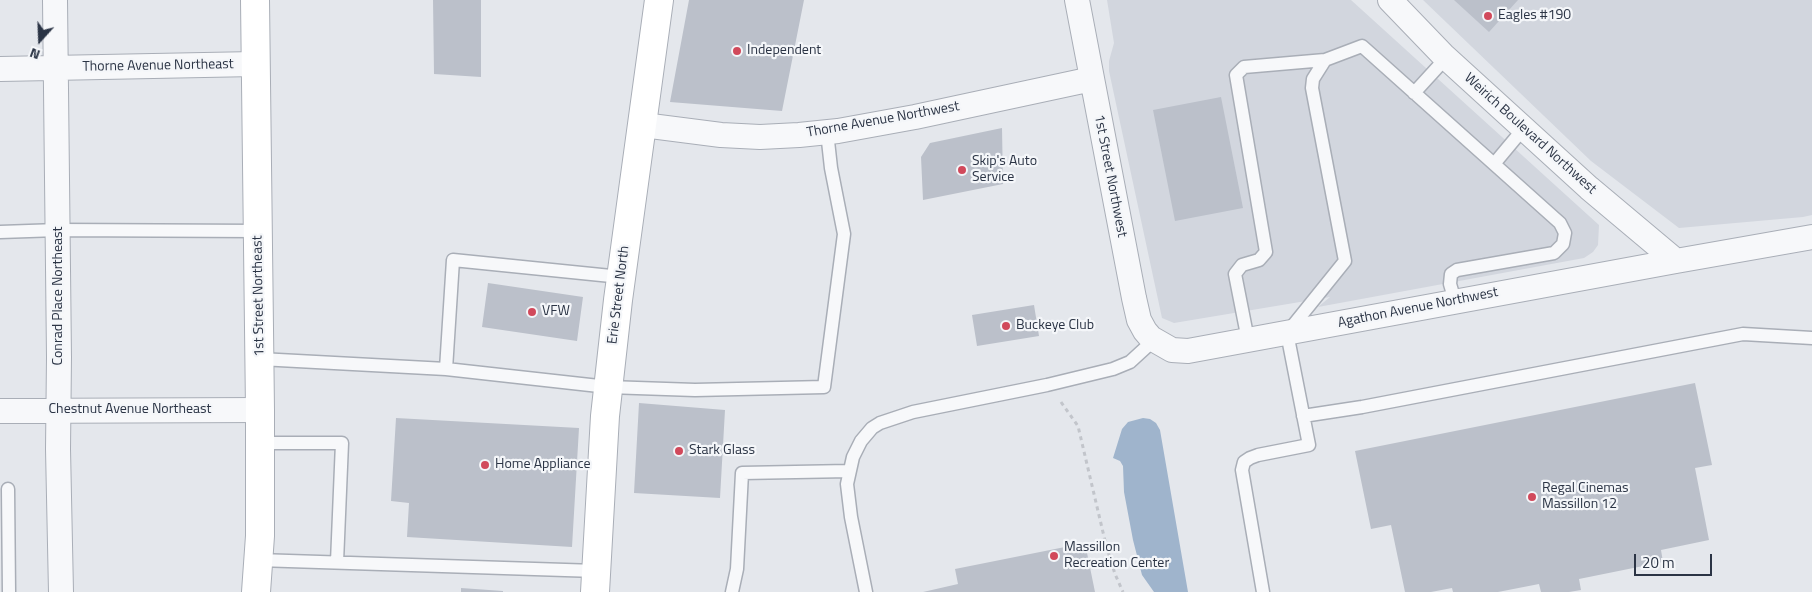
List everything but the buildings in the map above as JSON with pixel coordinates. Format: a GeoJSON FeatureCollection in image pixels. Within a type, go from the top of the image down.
{"type":"FeatureCollection","features":[{"type":"Feature","properties":{"kind":"main road","name":"1st Street Northeast"},"geometry":{"type":"LineString","coordinates":[[254,0],[260,359],[260,536],[256,592]]}},
{"type":"Feature","properties":{"kind":"main road","name":"Erie Street North"},"geometry":{"type":"LineString","coordinates":[[596,582],[608,387],[659,0]]}},
{"type":"Feature","properties":{"kind":"street","name":"Conrad Place Northeast"},"geometry":{"type":"LineString","coordinates":[[55,0],[61,592]]}},
{"type":"Feature","properties":{"kind":"street","name":"1st Street Northwest"},"geometry":{"type":"LineString","coordinates":[[1078,0],[1134,298],[1142,325],[1147,334],[1157,342]]}},
{"type":"Feature","properties":{"kind":"street","name":"Weirich Boulevard Northwest"},"geometry":{"type":"LineString","coordinates":[[1390,0],[1446,58],[1589,188],[1676,260]]}},
{"type":"Feature","properties":{"kind":"street","name":"Thorne Avenue Northeast"},"geometry":{"type":"LineString","coordinates":[[0,69],[255,64]]}},
{"type":"Feature","properties":{"kind":"street","name":"Thorne Avenue Northwest"},"geometry":{"type":"LineString","coordinates":[[643,125],[721,135],[760,137],[827,132],[915,117],[1092,79]]}},
{"type":"Feature","properties":{"kind":"street","name":"Agathon Avenue Northwest"},"geometry":{"type":"LineString","coordinates":[[1157,342],[1172,350],[1183,351],[1676,260],[1812,237]]}},
{"type":"Feature","properties":{"kind":"street","name":"Chestnut Avenue Northeast"},"geometry":{"type":"LineString","coordinates":[[0,411],[260,410]]}},
{"type":"Feature","properties":{"kind":"lane"},"geometry":{"type":"LineString","coordinates":[[1248,340],[1235,274],[1242,265],[1259,260],[1266,252],[1236,75],[1244,67],[1325,60],[1362,46],[1560,224],[1565,233],[1563,244],[1554,253],[1457,270],[1452,274],[1450,284],[1455,301]]}},
{"type":"Feature","properties":{"kind":"lane"},"geometry":{"type":"LineString","coordinates":[[1414,92],[1446,58]]}},
{"type":"Feature","properties":{"kind":"lane"},"geometry":{"type":"LineString","coordinates":[[1263,592],[1242,470],[1244,462],[1258,455],[1309,445],[1287,333],[1345,261],[1312,88],[1313,79],[1325,60]]}},
{"type":"Feature","properties":{"kind":"lane"},"geometry":{"type":"LineString","coordinates":[[1494,164],[1524,128]]}},
{"type":"Feature","properties":{"kind":"lane"},"geometry":{"type":"LineString","coordinates":[[260,359],[446,369],[608,387],[696,390],[824,388],[844,234],[831,168],[827,132]]}},
{"type":"Feature","properties":{"kind":"lane"},"geometry":{"type":"LineString","coordinates":[[0,232],[58,230],[258,231]]}},
{"type":"Feature","properties":{"kind":"lane"},"geometry":{"type":"LineString","coordinates":[[446,369],[453,260],[621,278]]}},
{"type":"Feature","properties":{"kind":"lane"},"geometry":{"type":"LineString","coordinates":[[1303,416],[1362,407],[1743,334],[1812,338]]}},
{"type":"Feature","properties":{"kind":"lane"},"geometry":{"type":"LineString","coordinates":[[866,592],[851,518],[847,484],[848,472],[853,456],[861,441],[872,428],[880,423],[913,412],[1048,385],[1122,366],[1157,342]]}},
{"type":"Feature","properties":{"kind":"lane"},"geometry":{"type":"LineString","coordinates":[[260,443],[342,443],[337,562]]}},
{"type":"Feature","properties":{"kind":"lane"},"geometry":{"type":"LineString","coordinates":[[732,592],[737,569],[742,473],[848,472]]}},
{"type":"Feature","properties":{"kind":"lane"},"geometry":{"type":"LineString","coordinates":[[8,489],[8,592]]}},
{"type":"Feature","properties":{"kind":"lane"},"geometry":{"type":"LineString","coordinates":[[258,560],[337,562],[596,582]]}},
{"type":"Feature","properties":{"kind":"path"},"geometry":{"type":"LineString","coordinates":[[1048,385],[1078,426],[1106,545],[1114,574],[1123,592]]}},
{"type":"Feature","properties":{"kind":"shaded area"},"geometry":{"type":"Polygon","coordinates":[[[1107,0],[1351,0],[1599,225],[1598,245],[1593,252],[1584,258],[1318,307],[1330,297],[1174,323],[1162,318],[1109,71],[1109,61],[1114,43],[1107,0]]]}},
{"type":"Feature","properties":{"kind":"shaded area"},"geometry":{"type":"Polygon","coordinates":[[[1423,0],[1812,0],[1812,215],[1679,228],[1591,161],[1423,0]]]}},
{"type":"Feature","properties":{"kind":"water"},"geometry":{"type":"Polygon","coordinates":[[[1143,418],[1150,419],[1156,423],[1160,430],[1188,592],[1154,592],[1142,575],[1124,492],[1123,466],[1120,461],[1113,458],[1122,429],[1128,422],[1143,418]]]}},
{"type":"Feature","properties":{"kind":"place","name":"Eagles #190"},"geometry":{"type":"Point","coordinates":[1488,16]}},
{"type":"Feature","properties":{"kind":"place","name":"Independent"},"geometry":{"type":"Point","coordinates":[737,51]}},
{"type":"Feature","properties":{"kind":"place","name":"Skip's Auto Service"},"geometry":{"type":"Point","coordinates":[962,170]}},
{"type":"Feature","properties":{"kind":"place","name":"VFW"},"geometry":{"type":"Point","coordinates":[532,312]}},
{"type":"Feature","properties":{"kind":"place","name":"Buckeye Club"},"geometry":{"type":"Point","coordinates":[1006,326]}},
{"type":"Feature","properties":{"kind":"place","name":"Stark Glass"},"geometry":{"type":"Point","coordinates":[679,451]}},
{"type":"Feature","properties":{"kind":"place","name":"Home Appliance"},"geometry":{"type":"Point","coordinates":[485,465]}},
{"type":"Feature","properties":{"kind":"place","name":"Regal Cinemas Massillon 12"},"geometry":{"type":"Point","coordinates":[1532,497]}},
{"type":"Feature","properties":{"kind":"place","name":"Massillon Recreation Center"},"geometry":{"type":"Point","coordinates":[1054,556]}}]}
